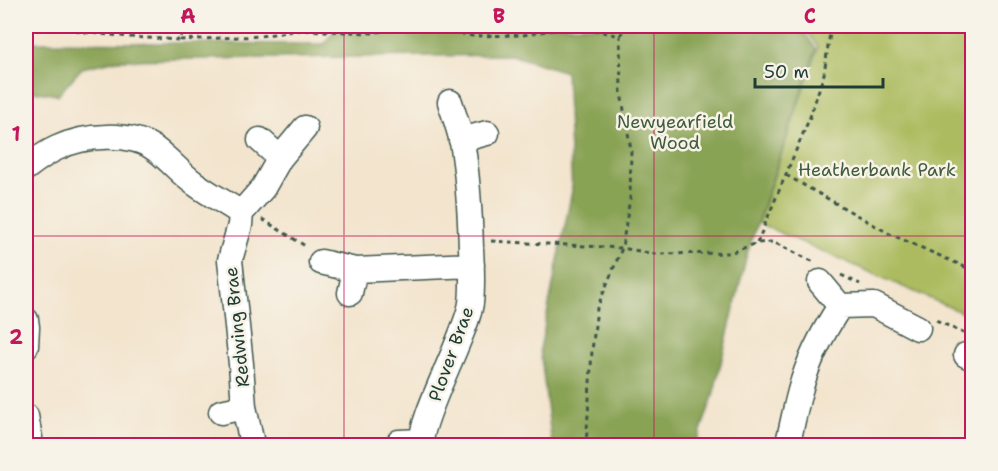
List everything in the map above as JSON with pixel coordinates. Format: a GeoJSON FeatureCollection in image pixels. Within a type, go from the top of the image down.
{"type":"FeatureCollection","features":[{"type":"Feature","properties":{"kind":"street","name":"Plover Brae"},"geometry":{"type":"LineString","coordinates":[[414,443],[426,421],[471,305],[472,265],[467,177],[462,140],[450,102]]}},
{"type":"Feature","properties":{"kind":"street","name":"Redwing Brae"},"geometry":{"type":"LineString","coordinates":[[251,439],[244,406],[230,260],[243,211],[263,188],[280,158],[306,128]]}},
{"type":"Feature","properties":{"kind":"street"},"geometry":{"type":"LineString","coordinates":[[462,140],[487,133]]}},
{"type":"Feature","properties":{"kind":"street"},"geometry":{"type":"LineString","coordinates":[[26,168],[58,147],[75,142],[107,136],[137,141],[154,148],[193,182],[243,211]]}},
{"type":"Feature","properties":{"kind":"street"},"geometry":{"type":"LineString","coordinates":[[260,140],[280,158]]}},
{"type":"Feature","properties":{"kind":"street"},"geometry":{"type":"LineString","coordinates":[[321,262],[353,282],[472,265]]}},
{"type":"Feature","properties":{"kind":"street"},"geometry":{"type":"LineString","coordinates":[[824,272],[840,306]]}},
{"type":"Feature","properties":{"kind":"street"},"geometry":{"type":"LineString","coordinates":[[788,446],[800,389],[811,358],[840,306],[871,296],[924,323]]}},
{"type":"Feature","properties":{"kind":"street"},"geometry":{"type":"LineString","coordinates":[[26,320],[26,346]]}},
{"type":"Feature","properties":{"kind":"street","name":"Redwing Brae"},"geometry":{"type":"LineString","coordinates":[[221,412],[244,406]]}},
{"type":"Feature","properties":{"kind":"path"},"geometry":{"type":"LineString","coordinates":[[68,26],[81,32],[180,40],[260,36],[300,30],[372,33],[411,26]]}},
{"type":"Feature","properties":{"kind":"path"},"geometry":{"type":"LineString","coordinates":[[180,40],[182,26]]}},
{"type":"Feature","properties":{"kind":"path"},"geometry":{"type":"LineString","coordinates":[[425,26],[472,36],[523,35],[577,26],[620,36]]}},
{"type":"Feature","properties":{"kind":"path"},"geometry":{"type":"LineString","coordinates":[[586,446],[597,308],[622,248],[630,198],[631,150],[621,93],[620,36],[626,26]]}},
{"type":"Feature","properties":{"kind":"path"},"geometry":{"type":"LineString","coordinates":[[757,243],[810,117],[824,74],[831,26]]}},
{"type":"Feature","properties":{"kind":"path"},"geometry":{"type":"LineString","coordinates":[[842,26],[850,30],[869,26]]}},
{"type":"Feature","properties":{"kind":"path"},"geometry":{"type":"LineString","coordinates":[[786,175],[890,234],[972,270]]}},
{"type":"Feature","properties":{"kind":"path"},"geometry":{"type":"LineString","coordinates":[[243,211],[314,250],[321,262]]}},
{"type":"Feature","properties":{"kind":"path"},"geometry":{"type":"LineString","coordinates":[[471,239],[622,248],[655,254],[730,253],[757,243],[773,243],[871,296]]}},
{"type":"Feature","properties":{"kind":"path"},"geometry":{"type":"LineString","coordinates":[[924,323],[970,350]]}},
{"type":"Feature","properties":{"kind":"green space","name":"Newyearfield Wood"},"geometry":{"type":"Polygon","coordinates":[[[337,26],[799,26],[816,49],[747,254],[713,396],[696,445],[552,445],[540,349],[572,191],[566,72],[511,55],[117,60],[82,68],[58,95],[26,90],[26,42],[324,44],[337,26]]]}},
{"type":"Feature","properties":{"kind":"green space","name":"Heatherbank Park"},"geometry":{"type":"Polygon","coordinates":[[[803,26],[972,26],[972,317],[758,223],[818,47],[803,26]]]}}]}
